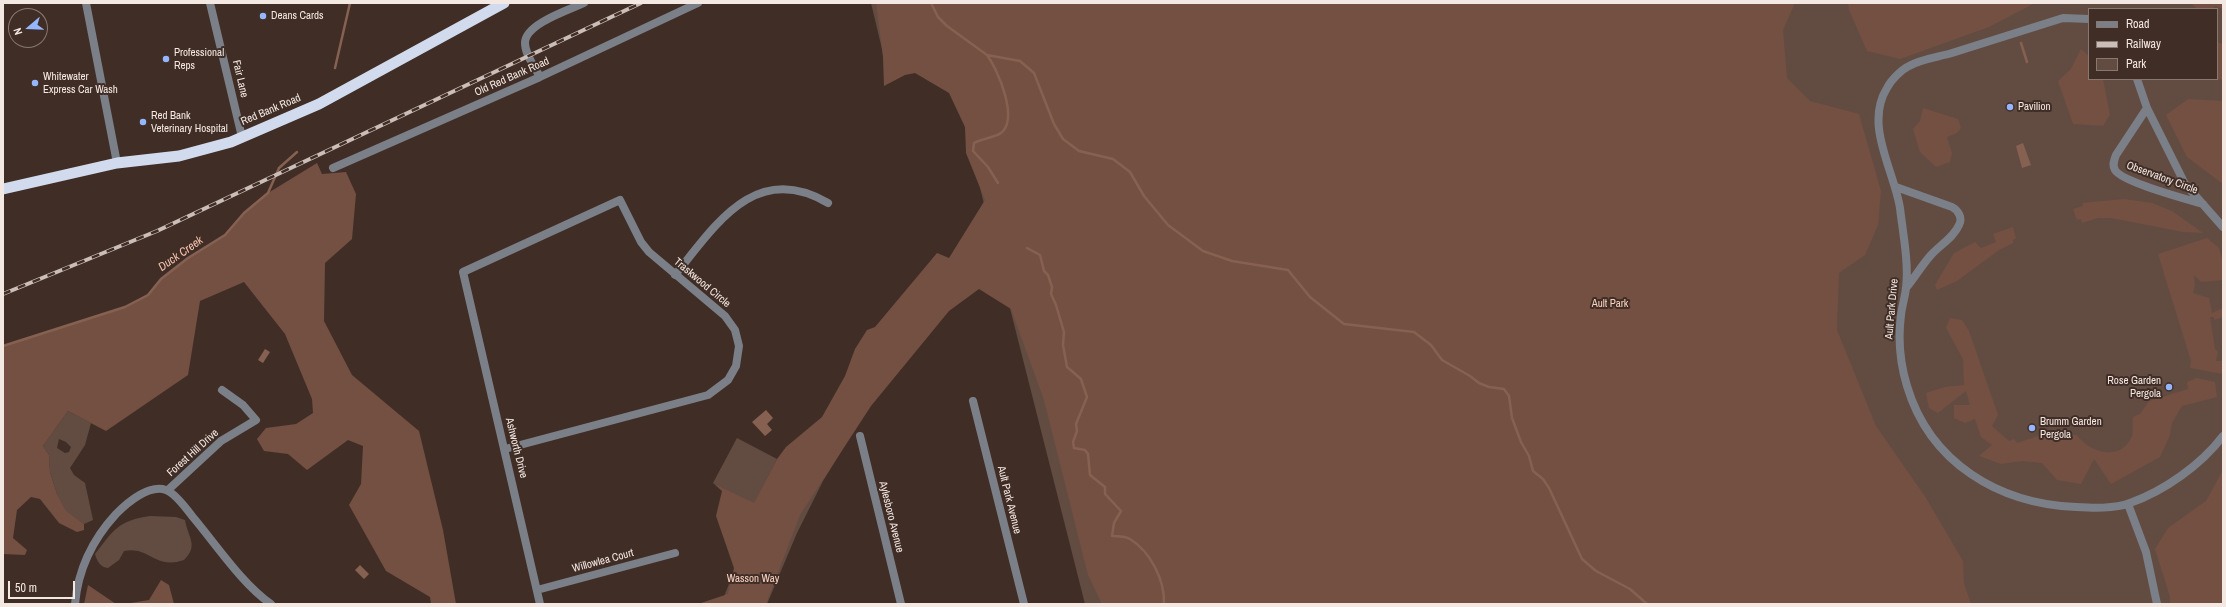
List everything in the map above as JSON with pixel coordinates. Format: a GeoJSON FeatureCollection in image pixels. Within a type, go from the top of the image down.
{"type":"FeatureCollection","features":[{"type":"Feature","properties":{"kind":"highway","name":"Red Bank Road"},"geometry":{"type":"LineString","coordinates":[[3,189],[117,163],[179,156],[242,137],[319,104],[504,3]]}},
{"type":"Feature","properties":{"kind":"street"},"geometry":{"type":"LineString","coordinates":[[86,3],[117,163]]}},
{"type":"Feature","properties":{"kind":"street","name":"Fair Lane"},"geometry":{"type":"LineString","coordinates":[[210,3],[242,137]]}},
{"type":"Feature","properties":{"kind":"street"},"geometry":{"type":"LineString","coordinates":[[540,77],[526,50],[525,44],[528,34],[536,26],[584,3]]}},
{"type":"Feature","properties":{"kind":"street","name":"Old Red Bank Road"},"geometry":{"type":"LineString","coordinates":[[333,168],[540,77],[698,3]]}},
{"type":"Feature","properties":{"kind":"street","name":"Ault Park Drive"},"geometry":{"type":"LineString","coordinates":[[2088,19],[2063,18],[1909,66],[1897,76],[1887,88],[1878,114],[1879,132],[1896,187],[1906,266],[1906,288],[1900,328],[1900,354],[1907,386],[1920,418],[1935,441],[1965,470],[1988,486],[2004,493],[2048,505],[2086,508],[2128,504],[2161,488],[2189,470],[2216,446],[2223,436]]}},
{"type":"Feature","properties":{"kind":"street"},"geometry":{"type":"LineString","coordinates":[[2137,80],[2147,108],[2185,184],[2203,204],[2219,217],[2223,227]]}},
{"type":"Feature","properties":{"kind":"street","name":"Observatory Circle"},"geometry":{"type":"LineString","coordinates":[[2147,108],[2116,155],[2113,162],[2114,169],[2118,174],[2131,181],[2203,204]]}},
{"type":"Feature","properties":{"kind":"street"},"geometry":{"type":"LineString","coordinates":[[1896,187],[1956,209],[1960,219],[1960,224],[1954,233],[1931,255],[1906,288]]}},
{"type":"Feature","properties":{"kind":"street"},"geometry":{"type":"LineString","coordinates":[[675,275],[723,216],[734,207],[754,195],[766,191],[792,190],[816,196],[828,203]]}},
{"type":"Feature","properties":{"kind":"street","name":"Traskwood Circle"},"geometry":{"type":"LineString","coordinates":[[468,298],[463,272],[620,200],[641,242],[657,260],[725,316],[735,330],[739,346],[738,358],[733,374],[722,386],[708,395],[505,449]]}},
{"type":"Feature","properties":{"kind":"street","name":"Ashworth Drive"},"geometry":{"type":"LineString","coordinates":[[468,298],[505,449],[540,604]]}},
{"type":"Feature","properties":{"kind":"street","name":"Forest Hill Drive"},"geometry":{"type":"LineString","coordinates":[[76,604],[76,592],[89,551],[117,513],[137,497],[154,490],[168,490],[221,441],[256,420],[243,405],[222,390]]}},
{"type":"Feature","properties":{"kind":"street","name":"Ault Park Avenue"},"geometry":{"type":"LineString","coordinates":[[973,401],[1024,604]]}},
{"type":"Feature","properties":{"kind":"street","name":"Aylesboro Avenue"},"geometry":{"type":"LineString","coordinates":[[860,436],[901,604]]}},
{"type":"Feature","properties":{"kind":"street","name":"Forest Hill Drive"},"geometry":{"type":"LineString","coordinates":[[168,490],[254,590],[271,604]]}},
{"type":"Feature","properties":{"kind":"street"},"geometry":{"type":"LineString","coordinates":[[2128,504],[2146,552],[2157,604]]}},
{"type":"Feature","properties":{"kind":"street","name":"Willowlea Court"},"geometry":{"type":"LineString","coordinates":[[537,590],[675,553]]}},
{"type":"Feature","properties":{"kind":"green space","name":"Ault Park"},"geometry":{"type":"Polygon","coordinates":[[[871,3],[2223,3],[2223,604],[1085,604],[997,257],[898,360],[823,481],[797,533],[767,604],[721,604],[743,549],[831,403],[988,220],[948,59],[888,74],[871,3]]]}},
{"type":"Feature","properties":{"kind":"green space","name":"Ault Park"},"geometry":{"type":"Polygon","coordinates":[[[876,3],[1795,3],[1783,30],[1787,78],[1810,101],[1859,114],[1881,191],[1878,225],[1865,255],[1839,273],[1837,330],[1876,426],[1926,498],[1963,561],[1964,583],[1971,604],[1102,604],[1088,575],[1044,400],[1011,309],[979,289],[949,311],[871,406],[800,515],[766,604],[698,604],[728,594],[734,568],[716,516],[722,491],[713,483],[754,503],[777,459],[786,447],[822,417],[845,376],[855,349],[867,330],[875,327],[937,253],[949,258],[985,200],[966,153],[965,127],[949,93],[915,73],[905,75],[884,86],[883,57],[876,3]]]}},
{"type":"Feature","properties":{"kind":"green space"},"geometry":{"type":"Polygon","coordinates":[[[1848,3],[2035,3],[1989,27],[1900,59],[1867,51],[1849,10],[1848,3]]]}},
{"type":"Feature","properties":{"kind":"green space"},"geometry":{"type":"Polygon","coordinates":[[[2191,3],[2223,3],[2223,9],[2215,6],[2213,8],[2196,8],[2191,3]]]}},
{"type":"Feature","properties":{"kind":"green space"},"geometry":{"type":"Polygon","coordinates":[[[2218,42],[2223,44],[2223,80],[2218,79],[2218,42]]]}},
{"type":"Feature","properties":{"kind":"green space"},"geometry":{"type":"Polygon","coordinates":[[[2081,49],[2088,55],[2088,80],[2103,80],[2110,115],[2103,126],[2073,124],[2058,81],[2071,69],[2081,49]]]}},
{"type":"Feature","properties":{"kind":"green space"},"geometry":{"type":"Polygon","coordinates":[[[2223,85],[2223,184],[2187,157],[2166,115],[2188,99],[2222,101],[2223,85]]]}},
{"type":"Feature","properties":{"kind":"green space"},"geometry":{"type":"Polygon","coordinates":[[[1923,108],[1958,119],[1961,128],[1957,133],[1947,137],[1952,153],[1950,162],[1936,167],[1920,152],[1913,129],[1920,121],[1923,108]]]}},
{"type":"Feature","properties":{"kind":"green space"},"geometry":{"type":"Polygon","coordinates":[[[317,163],[322,174],[346,172],[356,194],[352,239],[325,263],[324,321],[352,375],[419,431],[443,530],[456,604],[431,604],[430,597],[386,571],[349,505],[361,484],[363,446],[348,440],[307,470],[288,454],[264,451],[257,439],[266,428],[296,424],[313,413],[312,399],[285,334],[244,282],[200,301],[188,375],[106,431],[68,411],[43,446],[49,455],[50,472],[57,494],[66,511],[84,524],[84,530],[77,532],[59,523],[40,499],[31,497],[17,510],[13,538],[27,550],[25,555],[3,554],[3,346],[125,307],[148,295],[161,279],[188,258],[225,235],[244,213],[268,193],[317,163]]]}},
{"type":"Feature","properties":{"kind":"green space"},"geometry":{"type":"Polygon","coordinates":[[[2124,199],[2152,203],[2172,211],[2203,233],[2183,232],[2111,218],[2098,218],[2082,223],[2081,219],[2077,220],[2073,209],[2083,206],[2082,203],[2124,199]]]}},
{"type":"Feature","properties":{"kind":"green space"},"geometry":{"type":"Polygon","coordinates":[[[2013,227],[2016,238],[2013,240],[2013,243],[1999,250],[1957,281],[1937,290],[1935,285],[1954,253],[1975,242],[1981,248],[1996,242],[1993,234],[2013,227]]]}},
{"type":"Feature","properties":{"kind":"green space"},"geometry":{"type":"Polygon","coordinates":[[[2207,238],[2219,248],[2223,262],[2223,280],[2201,282],[2194,275],[2195,285],[2193,293],[2209,298],[2212,313],[2223,308],[2223,317],[2214,320],[2214,317],[2210,317],[2215,349],[2218,352],[2216,361],[2223,361],[2223,374],[2190,368],[2191,361],[2158,254],[2207,238]]]}},
{"type":"Feature","properties":{"kind":"green space"},"geometry":{"type":"Polygon","coordinates":[[[1950,318],[1962,320],[1969,331],[1998,415],[1992,426],[2009,441],[2014,439],[2017,443],[2056,430],[2067,435],[2077,435],[2082,441],[2096,450],[2112,452],[2119,450],[2126,445],[2132,436],[2133,417],[2140,414],[2149,401],[2188,389],[2187,382],[2197,378],[2215,382],[2217,397],[2182,406],[2172,423],[2170,435],[2160,457],[2111,484],[2094,459],[2081,484],[2057,480],[2042,463],[2022,461],[2001,464],[1979,456],[1992,445],[1981,437],[1975,419],[1965,423],[1954,418],[1954,405],[1970,405],[1966,391],[1938,413],[1929,408],[1926,393],[1945,387],[1964,385],[1963,359],[1946,328],[1950,318]]]}},
{"type":"Feature","properties":{"kind":"green space"},"geometry":{"type":"Polygon","coordinates":[[[68,411],[91,423],[85,445],[70,468],[74,475],[85,483],[93,520],[84,524],[66,512],[57,494],[50,472],[49,455],[43,446],[68,411]],[[59,439],[57,448],[65,453],[69,452],[71,447],[66,442],[59,439]]]}},
{"type":"Feature","properties":{"kind":"green space"},"geometry":{"type":"Polygon","coordinates":[[[737,438],[777,459],[754,504],[713,483],[737,438]]]}},
{"type":"Feature","properties":{"kind":"green space"},"geometry":{"type":"Polygon","coordinates":[[[2223,470],[2223,604],[2170,604],[2170,597],[2155,549],[2168,528],[2206,501],[2223,470]]]}},
{"type":"Feature","properties":{"kind":"green space"},"geometry":{"type":"Polygon","coordinates":[[[150,516],[176,517],[185,520],[192,545],[191,550],[184,560],[166,562],[133,550],[124,551],[119,560],[108,568],[101,565],[95,554],[117,528],[130,521],[150,516]]]}},
{"type":"Feature","properties":{"kind":"green space"},"geometry":{"type":"Polygon","coordinates":[[[161,580],[169,585],[174,604],[125,604],[149,600],[161,580]]]}},
{"type":"Feature","properties":{"kind":"green space"},"geometry":{"type":"Polygon","coordinates":[[[88,585],[116,604],[84,604],[88,585]]]}},
{"type":"Feature","properties":{"kind":"shaded area"},"geometry":{"type":"Polygon","coordinates":[[[2023,143],[2031,165],[2022,168],[2016,146],[2023,143]]]}},
{"type":"Feature","properties":{"kind":"shaded area"},"geometry":{"type":"Polygon","coordinates":[[[265,349],[270,352],[263,363],[258,360],[265,349]]]}},
{"type":"Feature","properties":{"kind":"shaded area"},"geometry":{"type":"Polygon","coordinates":[[[766,410],[773,418],[767,424],[772,430],[765,436],[752,422],[766,410]]]}},
{"type":"Feature","properties":{"kind":"shaded area"},"geometry":{"type":"Polygon","coordinates":[[[360,565],[369,574],[364,579],[355,570],[360,565]]]}},
{"type":"Feature","properties":{"kind":"waterway"},"geometry":{"type":"LineString","coordinates":[[335,68],[350,3]]}},
{"type":"Feature","properties":{"kind":"waterway"},"geometry":{"type":"LineString","coordinates":[[931,3],[938,17],[947,26],[987,55],[1020,61],[1034,73],[1054,124],[1063,139],[1079,151],[1113,159],[1130,172],[1144,196],[1168,225],[1203,251],[1232,261],[1288,270],[1310,297],[1344,324],[1414,332],[1431,345],[1442,360],[1479,383],[1489,387],[1504,389],[1509,396],[1512,418],[1521,442],[1529,456],[1533,471],[1543,479],[1549,488],[1582,559],[1596,571],[1630,589],[1647,604]]}},
{"type":"Feature","properties":{"kind":"waterway"},"geometry":{"type":"LineString","coordinates":[[2021,43],[2027,62]]}},
{"type":"Feature","properties":{"kind":"waterway"},"geometry":{"type":"LineString","coordinates":[[987,55],[1005,94],[1008,117],[1006,126],[1001,133],[974,143],[973,151],[988,167],[998,183]]}},
{"type":"Feature","properties":{"kind":"waterway","name":"Duck Creek"},"geometry":{"type":"LineString","coordinates":[[3,346],[125,307],[148,295],[161,279],[188,258],[225,235],[244,213],[268,193],[279,168],[297,152]]}},
{"type":"Feature","properties":{"kind":"waterway"},"geometry":{"type":"LineString","coordinates":[[1027,248],[1040,255],[1044,271],[1048,275],[1052,287],[1051,294],[1064,332],[1063,345],[1067,367],[1081,379],[1087,397],[1076,424],[1077,431],[1073,442],[1074,448],[1085,450],[1088,454],[1090,475],[1105,487],[1105,494],[1121,511],[1114,523],[1112,536],[1128,538],[1144,551],[1159,577],[1164,595],[1164,604]]}},
{"type":"Feature","properties":{"kind":"railway"},"geometry":{"type":"LineString","coordinates":[[3,294],[157,231],[641,3]]}},
{"type":"Feature","properties":{"kind":"place","name":"Deans Cards"},"geometry":{"type":"Point","coordinates":[263,16]}},
{"type":"Feature","properties":{"kind":"place","name":"Professional Reps"},"geometry":{"type":"Point","coordinates":[166,59]}},
{"type":"Feature","properties":{"kind":"place","name":"Whitewater Express Car Wash"},"geometry":{"type":"Point","coordinates":[35,83]}},
{"type":"Feature","properties":{"kind":"place","name":"Pavilion"},"geometry":{"type":"Point","coordinates":[2010,107]}},
{"type":"Feature","properties":{"kind":"place","name":"Red Bank Veterinary Hospital"},"geometry":{"type":"Point","coordinates":[143,122]}},
{"type":"Feature","properties":{"kind":"place","name":"Rose Garden Pergola"},"geometry":{"type":"Point","coordinates":[2169,387]}},
{"type":"Feature","properties":{"kind":"place","name":"Brumm Garden Pergola"},"geometry":{"type":"Point","coordinates":[2032,428]}},
{"type":"Feature","properties":{"kind":"park label","name":"Wasson Way"},"geometry":{"type":"Point","coordinates":[753,579]}}]}
